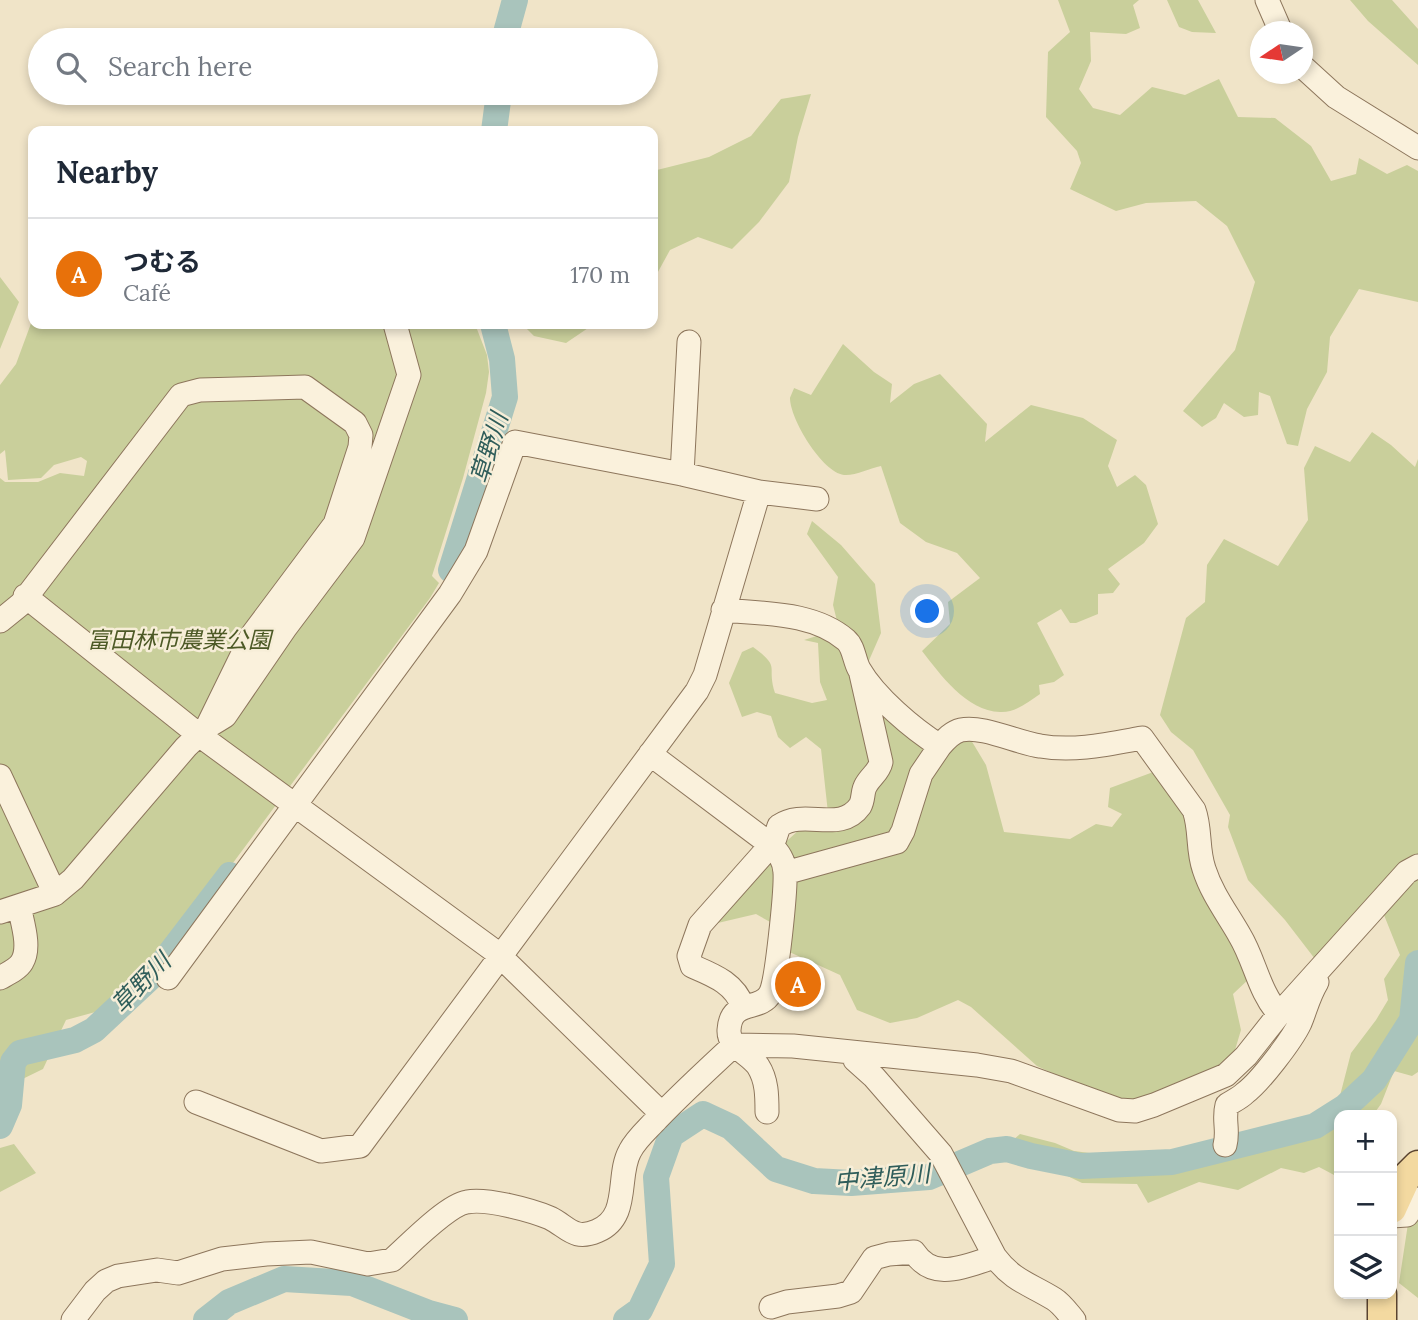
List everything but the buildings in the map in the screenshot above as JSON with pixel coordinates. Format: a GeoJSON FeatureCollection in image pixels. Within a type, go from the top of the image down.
{"type":"FeatureCollection","features":[{"type":"Feature","properties":{"kind":"main road"},"geometry":{"type":"LineString","coordinates":[[1397,1198],[1407,1177],[1418,1165]]}},
{"type":"Feature","properties":{"kind":"main road"},"geometry":{"type":"LineString","coordinates":[[1382,1299],[1382,1320]]}},
{"type":"Feature","properties":{"kind":"street"},"geometry":{"type":"LineString","coordinates":[[1267,0],[1276,21]]}},
{"type":"Feature","properties":{"kind":"street"},"geometry":{"type":"LineString","coordinates":[[1313,75],[1336,97],[1418,148]]}},
{"type":"Feature","properties":{"kind":"street"},"geometry":{"type":"LineString","coordinates":[[0,978],[22,962],[25,951],[9,909],[55,894],[73,879],[186,747],[225,716],[286,627],[353,538],[409,375],[395,329]]}},
{"type":"Feature","properties":{"kind":"street"},"geometry":{"type":"LineString","coordinates":[[682,474],[689,342]]}},
{"type":"Feature","properties":{"kind":"street"},"geometry":{"type":"LineString","coordinates":[[0,621],[20,604],[181,395],[201,390],[305,387],[355,424],[361,435],[356,460],[335,524],[252,635],[203,731]]}},
{"type":"Feature","properties":{"kind":"street"},"geometry":{"type":"LineString","coordinates":[[168,978],[438,610],[469,562],[495,501],[515,442],[682,474],[759,492],[817,499]]}},
{"type":"Feature","properties":{"kind":"street"},"geometry":{"type":"LineString","coordinates":[[196,1102],[321,1151],[360,1146],[697,691],[705,675],[759,492]]}},
{"type":"Feature","properties":{"kind":"street"},"geometry":{"type":"LineString","coordinates":[[26,596],[203,731],[295,806],[500,956],[662,1114]]}},
{"type":"Feature","properties":{"kind":"street"},"geometry":{"type":"LineString","coordinates":[[723,610],[794,617],[821,624],[849,642],[859,669],[881,762],[880,768],[864,787],[862,804],[850,817],[841,821],[802,817],[786,820],[779,825],[771,845],[700,925],[690,956],[692,966],[713,975],[732,988],[743,1007]]}},
{"type":"Feature","properties":{"kind":"street"},"geometry":{"type":"LineString","coordinates":[[859,669],[902,719],[940,746]]}},
{"type":"Feature","properties":{"kind":"street"},"geometry":{"type":"LineString","coordinates":[[785,873],[897,842],[921,774],[949,736],[961,730],[974,729],[1041,747],[1090,748],[1142,738],[1194,810],[1199,821],[1199,847],[1217,900],[1241,937],[1271,1005],[1279,1014]]}},
{"type":"Feature","properties":{"kind":"street"},"geometry":{"type":"LineString","coordinates":[[650,754],[771,845],[782,857],[785,873],[772,990],[765,1000],[743,1007],[730,1021],[730,1039],[751,1057],[758,1067],[766,1091],[767,1112]]}},
{"type":"Feature","properties":{"kind":"street"},"geometry":{"type":"LineString","coordinates":[[0,776],[55,894]]}},
{"type":"Feature","properties":{"kind":"street"},"geometry":{"type":"LineString","coordinates":[[73,1320],[95,1291],[106,1281],[118,1276],[158,1270],[178,1273],[241,1256],[311,1252],[380,1264],[392,1260],[453,1207],[466,1202],[483,1201],[536,1213],[552,1219],[568,1232],[583,1235],[599,1230],[611,1221],[619,1209],[629,1152],[662,1114],[734,1045],[793,1046],[977,1065],[1011,1071],[1119,1110],[1135,1111],[1154,1105],[1226,1075],[1246,1056],[1279,1014],[1407,872],[1418,866]]}},
{"type":"Feature","properties":{"kind":"street"},"geometry":{"type":"LineString","coordinates":[[1225,1145],[1228,1135],[1223,1117],[1227,1105],[1246,1093],[1294,1032],[1318,980],[1315,974]]}},
{"type":"Feature","properties":{"kind":"street"},"geometry":{"type":"LineString","coordinates":[[855,1053],[855,1060],[874,1077],[941,1154],[1003,1269],[1017,1280],[1056,1300],[1074,1320]]}},
{"type":"Feature","properties":{"kind":"street"},"geometry":{"type":"LineString","coordinates":[[1397,1216],[1407,1215],[1418,1199]]}},
{"type":"Feature","properties":{"kind":"street"},"geometry":{"type":"LineString","coordinates":[[771,1307],[851,1292],[874,1258],[889,1254],[914,1252],[921,1263],[932,1269],[948,1270],[995,1257]]}},
{"type":"Feature","properties":{"kind":"green space"},"geometry":{"type":"Polygon","coordinates":[[[1058,0],[1139,0],[1133,5],[1140,28],[1126,34],[1090,32],[1091,61],[1079,89],[1093,108],[1120,115],[1152,87],[1185,95],[1219,79],[1238,117],[1275,118],[1311,146],[1331,181],[1356,174],[1359,158],[1387,174],[1407,165],[1418,171],[1418,302],[1359,289],[1330,337],[1327,372],[1307,409],[1298,446],[1287,444],[1270,396],[1259,392],[1258,415],[1244,417],[1224,403],[1216,418],[1202,427],[1183,411],[1235,350],[1255,282],[1227,226],[1196,201],[1146,203],[1116,211],[1070,189],[1081,163],[1077,151],[1046,117],[1048,52],[1070,32],[1058,0]]]}},
{"type":"Feature","properties":{"kind":"green space"},"geometry":{"type":"Polygon","coordinates":[[[1167,0],[1198,0],[1216,33],[1192,32],[1179,27],[1167,0]]]}},
{"type":"Feature","properties":{"kind":"green space"},"geometry":{"type":"Polygon","coordinates":[[[1350,0],[1392,0],[1418,29],[1418,65],[1368,21],[1350,0]]]}},
{"type":"Feature","properties":{"kind":"green space"},"geometry":{"type":"Polygon","coordinates":[[[811,94],[798,137],[789,182],[759,222],[732,249],[698,237],[670,250],[658,272],[658,170],[709,157],[751,136],[781,99],[811,94]]]}},
{"type":"Feature","properties":{"kind":"green space"},"geometry":{"type":"Polygon","coordinates":[[[0,277],[19,302],[0,349],[0,277]]]}},
{"type":"Feature","properties":{"kind":"green space","name":"富田林市農業公園"},"geometry":{"type":"Polygon","coordinates":[[[29,329],[477,329],[487,355],[489,372],[463,478],[432,576],[439,583],[430,598],[154,969],[110,1008],[66,1020],[43,1069],[0,1090],[0,478],[5,482],[38,482],[60,473],[84,476],[87,461],[81,457],[54,465],[41,478],[8,480],[5,450],[0,454],[0,385],[16,364],[29,329]]]}},
{"type":"Feature","properties":{"kind":"green space"},"geometry":{"type":"Polygon","coordinates":[[[527,329],[587,329],[566,343],[534,336],[527,329]]]}},
{"type":"Feature","properties":{"kind":"green space"},"geometry":{"type":"Polygon","coordinates":[[[843,344],[892,384],[890,403],[914,384],[940,374],[987,424],[985,442],[1031,405],[1083,418],[1117,440],[1108,466],[1117,487],[1135,475],[1146,485],[1158,524],[1144,543],[1108,569],[1120,584],[1113,593],[1098,594],[1098,614],[1070,623],[1061,609],[1037,623],[1064,675],[1054,682],[1039,685],[1040,694],[1016,709],[1000,712],[976,705],[955,690],[922,651],[950,624],[948,602],[980,578],[957,553],[926,542],[900,523],[881,466],[848,475],[835,472],[817,455],[801,431],[791,407],[790,398],[794,388],[811,395],[843,344]]]}},
{"type":"Feature","properties":{"kind":"green space"},"geometry":{"type":"Polygon","coordinates":[[[1372,432],[1415,467],[1418,459],[1418,1072],[1412,1076],[1394,1071],[1377,1110],[1336,1110],[1351,1053],[1388,1000],[1384,979],[1400,955],[1384,915],[1341,934],[1315,959],[1285,920],[1248,880],[1228,827],[1230,815],[1193,750],[1171,732],[1160,715],[1186,618],[1205,602],[1207,565],[1224,539],[1278,566],[1308,520],[1304,468],[1315,446],[1350,462],[1372,432]]]}},
{"type":"Feature","properties":{"kind":"green space"},"geometry":{"type":"Polygon","coordinates":[[[812,521],[841,545],[875,584],[881,633],[860,681],[927,749],[958,737],[971,740],[986,765],[1004,832],[1070,839],[1096,824],[1112,827],[1122,814],[1108,807],[1110,788],[1156,771],[1191,813],[1251,977],[1233,994],[1241,1030],[1235,1050],[1222,1070],[1132,1103],[1098,1095],[1037,1066],[971,1007],[958,1000],[917,1018],[890,1023],[857,1010],[840,975],[785,950],[772,923],[756,914],[705,926],[750,874],[799,830],[829,822],[821,749],[806,737],[790,748],[778,737],[771,716],[757,712],[742,717],[729,683],[742,652],[753,647],[772,667],[775,693],[812,703],[827,700],[820,682],[818,643],[804,640],[839,629],[833,605],[838,577],[807,534],[812,521]]]}},
{"type":"Feature","properties":{"kind":"green space"},"geometry":{"type":"Polygon","coordinates":[[[1334,1119],[1334,1175],[1319,1167],[1304,1173],[1281,1168],[1238,1190],[1199,1182],[1148,1203],[1137,1184],[1082,1183],[1051,1168],[1031,1165],[1012,1141],[1020,1134],[1074,1151],[1128,1158],[1187,1151],[1255,1134],[1297,1141],[1334,1119]]]}},
{"type":"Feature","properties":{"kind":"green space"},"geometry":{"type":"Polygon","coordinates":[[[14,1144],[36,1173],[0,1192],[0,1148],[14,1144]]]}},
{"type":"Feature","properties":{"kind":"green space"},"geometry":{"type":"Polygon","coordinates":[[[1418,1208],[1418,1298],[1399,1283],[1409,1217],[1418,1208]]]}},
{"type":"Feature","properties":{"kind":"waterway","name":"草野川"},"geometry":{"type":"LineString","coordinates":[[507,28],[515,0]]}},
{"type":"Feature","properties":{"kind":"waterway","name":"草野川"},"geometry":{"type":"LineString","coordinates":[[495,126],[497,105]]}},
{"type":"Feature","properties":{"kind":"waterway","name":"草野川"},"geometry":{"type":"LineString","coordinates":[[451,570],[505,397],[502,359],[494,329]]}},
{"type":"Feature","properties":{"kind":"waterway","name":"草野川"},"geometry":{"type":"LineString","coordinates":[[0,1126],[9,1105],[13,1062],[20,1053],[75,1040],[94,1030],[156,972],[230,875]]}},
{"type":"Feature","properties":{"kind":"waterway","name":"中津原川"},"geometry":{"type":"LineString","coordinates":[[626,1320],[640,1310],[662,1264],[656,1177],[671,1135],[703,1114],[731,1127],[776,1169],[814,1181],[851,1183],[929,1177],[990,1151],[1007,1149],[1081,1166],[1172,1162],[1315,1126],[1345,1107],[1374,1080],[1412,1020],[1418,963]]}},
{"type":"Feature","properties":{"kind":"waterway","name":"中津原川"},"geometry":{"type":"LineString","coordinates":[[206,1320],[229,1302],[284,1279],[352,1283],[429,1313],[455,1320]]}},
{"type":"Feature","properties":{"kind":"place","name":"つむる"},"geometry":{"type":"Point","coordinates":[798,984]}}]}
